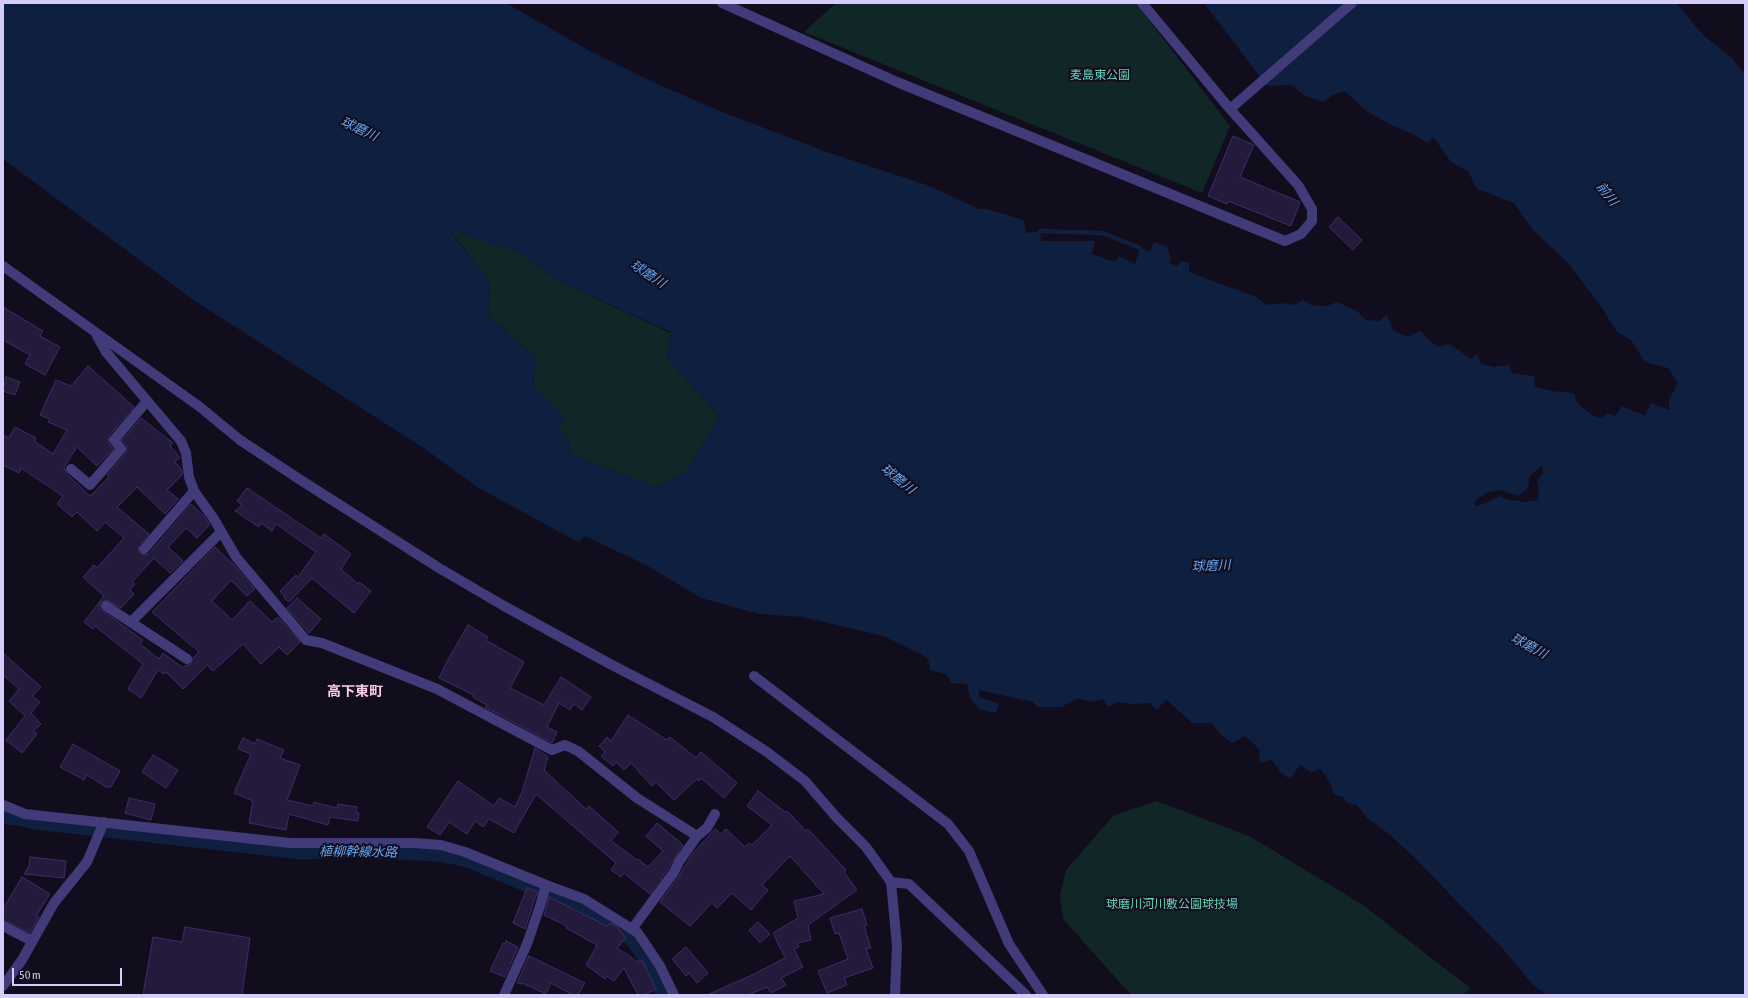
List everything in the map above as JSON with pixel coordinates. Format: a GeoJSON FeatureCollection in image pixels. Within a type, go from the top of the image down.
{"type":"FeatureCollection","features":[{"type":"Feature","properties":{"kind":"street"},"geometry":{"type":"LineString","coordinates":[[722,3],[897,82],[1184,198],[1286,241],[1301,234],[1312,221],[1312,209],[1298,185],[1230,109],[1142,3]]}},
{"type":"Feature","properties":{"kind":"street"},"geometry":{"type":"LineString","coordinates":[[1230,109],[1352,3]]}},
{"type":"Feature","properties":{"kind":"street"},"geometry":{"type":"LineString","coordinates":[[3,266],[200,407],[240,440],[439,568],[610,664],[713,717],[767,752],[805,781],[837,818],[866,847],[891,882],[896,946],[895,995]]}},
{"type":"Feature","properties":{"kind":"street"},"geometry":{"type":"LineString","coordinates":[[95,332],[106,352],[181,441],[186,453],[189,477],[194,491],[214,519],[236,557],[306,640],[341,650],[437,689],[552,750],[565,745],[578,751],[637,798],[697,836]]}},
{"type":"Feature","properties":{"kind":"street"},"geometry":{"type":"LineString","coordinates":[[71,469],[90,485],[121,449],[114,440],[147,401]]}},
{"type":"Feature","properties":{"kind":"street"},"geometry":{"type":"LineString","coordinates":[[144,549],[194,491]]}},
{"type":"Feature","properties":{"kind":"street"},"geometry":{"type":"LineString","coordinates":[[131,622],[221,532]]}},
{"type":"Feature","properties":{"kind":"street"},"geometry":{"type":"LineString","coordinates":[[106,606],[187,659]]}},
{"type":"Feature","properties":{"kind":"street"},"geometry":{"type":"LineString","coordinates":[[754,676],[948,824],[969,851],[1009,944],[1043,995]]}},
{"type":"Feature","properties":{"kind":"street"},"geometry":{"type":"LineString","coordinates":[[3,805],[25,814],[102,827],[290,843],[414,843],[441,845],[465,852],[544,890],[584,898],[638,933],[660,966],[674,995]]}},
{"type":"Feature","properties":{"kind":"street"},"geometry":{"type":"LineString","coordinates":[[632,929],[674,872],[697,836],[707,828],[715,814]]}},
{"type":"Feature","properties":{"kind":"street"},"geometry":{"type":"LineString","coordinates":[[3,986],[22,960],[54,903],[87,862],[102,827]]}},
{"type":"Feature","properties":{"kind":"street"},"geometry":{"type":"LineString","coordinates":[[891,882],[909,884],[932,904],[1026,995]]}},
{"type":"Feature","properties":{"kind":"street"},"geometry":{"type":"LineString","coordinates":[[504,995],[527,944],[544,890]]}},
{"type":"Feature","properties":{"kind":"street"},"geometry":{"type":"LineString","coordinates":[[3,926],[32,941]]}},
{"type":"Feature","properties":{"kind":"green space","name":"麦島東公園"},"geometry":{"type":"Polygon","coordinates":[[[836,3],[1136,3],[1230,126],[1202,193],[804,32],[836,3]]]}},
{"type":"Feature","properties":{"kind":"green space"},"geometry":{"type":"Polygon","coordinates":[[[450,230],[516,251],[562,283],[671,333],[667,358],[720,417],[684,474],[656,488],[570,453],[569,439],[558,431],[565,417],[533,387],[535,358],[488,315],[490,282],[450,230]]]}},
{"type":"Feature","properties":{"kind":"green space","name":"球磨川河川敷公園球技場"},"geometry":{"type":"Polygon","coordinates":[[[1157,801],[1251,837],[1363,905],[1470,988],[1463,995],[1131,995],[1063,919],[1060,895],[1066,870],[1114,815],[1157,801]]]}},
{"type":"Feature","properties":{"kind":"water"},"geometry":{"type":"Polygon","coordinates":[[[3,3],[506,3],[590,51],[655,83],[720,111],[824,151],[927,185],[979,209],[987,209],[1024,220],[1026,233],[1040,231],[1041,241],[1095,241],[1092,254],[1115,262],[1119,256],[1135,264],[1140,248],[1150,252],[1154,242],[1167,247],[1171,258],[1169,263],[1177,266],[1182,261],[1189,263],[1189,272],[1256,297],[1267,305],[1282,303],[1295,305],[1303,300],[1311,305],[1327,306],[1337,302],[1357,311],[1366,320],[1379,321],[1387,315],[1393,330],[1408,337],[1420,331],[1437,347],[1450,344],[1471,359],[1477,354],[1481,364],[1494,367],[1509,365],[1512,373],[1534,376],[1535,387],[1552,391],[1574,393],[1577,403],[1592,415],[1601,418],[1608,413],[1615,416],[1622,406],[1645,416],[1651,403],[1669,410],[1669,400],[1678,383],[1668,368],[1645,362],[1631,340],[1617,332],[1598,302],[1567,262],[1533,230],[1514,203],[1477,189],[1468,171],[1451,162],[1434,138],[1427,143],[1413,134],[1391,125],[1365,110],[1345,91],[1333,95],[1323,102],[1304,95],[1291,85],[1267,86],[1204,3],[1676,3],[1704,36],[1732,58],[1745,75],[1745,995],[1547,995],[1533,985],[1504,950],[1414,857],[1389,834],[1367,818],[1357,805],[1348,803],[1342,797],[1333,794],[1331,784],[1321,769],[1311,772],[1300,765],[1290,779],[1281,773],[1272,760],[1260,763],[1259,749],[1245,736],[1232,743],[1221,735],[1211,723],[1192,723],[1166,699],[1157,710],[1150,703],[1133,704],[1118,702],[1108,707],[1103,699],[1090,702],[1079,698],[1061,707],[1037,707],[1033,702],[979,690],[979,697],[999,704],[996,713],[979,709],[970,698],[967,684],[951,683],[946,674],[930,670],[928,659],[921,654],[883,636],[803,617],[759,614],[701,598],[648,566],[585,536],[578,542],[477,487],[425,449],[192,299],[3,159],[3,3]],[[450,231],[490,282],[488,315],[535,358],[533,387],[566,417],[558,431],[569,439],[570,453],[656,488],[684,474],[720,417],[667,358],[671,332],[562,283],[516,251],[450,231]],[[1542,465],[1530,476],[1528,488],[1518,496],[1499,490],[1488,492],[1475,501],[1475,506],[1488,502],[1499,496],[1509,500],[1526,502],[1538,500],[1539,491],[1537,480],[1543,474],[1542,465]]]}},
{"type":"Feature","properties":{"kind":"building"},"geometry":{"type":"Polygon","coordinates":[[[1233,136],[1254,145],[1240,177],[1300,202],[1291,226],[1228,201],[1227,204],[1208,196],[1233,136]]]}},
{"type":"Feature","properties":{"kind":"building"},"geometry":{"type":"Polygon","coordinates":[[[1338,217],[1362,240],[1353,250],[1329,227],[1338,217]]]}},
{"type":"Feature","properties":{"kind":"building"},"geometry":{"type":"Polygon","coordinates":[[[3,307],[43,331],[40,336],[60,347],[45,375],[25,364],[30,355],[3,340],[3,307]]]}},
{"type":"Feature","properties":{"kind":"building"},"geometry":{"type":"Polygon","coordinates":[[[88,366],[134,407],[109,436],[108,442],[113,449],[97,466],[77,447],[64,467],[67,474],[90,496],[109,477],[107,475],[126,453],[127,447],[122,440],[141,418],[173,443],[170,446],[180,457],[175,462],[182,470],[182,475],[167,490],[178,499],[165,514],[137,487],[117,507],[149,534],[139,545],[138,551],[143,555],[149,554],[191,504],[210,524],[197,538],[186,528],[168,547],[183,561],[170,573],[154,558],[132,582],[135,584],[130,590],[134,594],[121,608],[106,600],[100,603],[100,609],[143,640],[140,644],[159,659],[163,653],[183,668],[186,665],[190,665],[193,658],[199,652],[152,612],[215,547],[235,566],[255,589],[247,596],[231,580],[212,601],[232,620],[250,601],[272,622],[278,617],[300,642],[287,655],[279,647],[261,664],[243,644],[213,671],[207,665],[183,689],[166,672],[164,674],[158,670],[141,698],[128,689],[143,664],[95,626],[93,629],[84,622],[104,596],[83,577],[94,565],[97,568],[124,538],[105,522],[97,531],[77,512],[72,517],[57,504],[63,496],[21,468],[19,473],[3,465],[3,435],[9,438],[15,427],[36,438],[34,441],[53,454],[67,430],[48,422],[50,419],[40,415],[56,380],[71,386],[88,366]]]}},
{"type":"Feature","properties":{"kind":"building"},"geometry":{"type":"Polygon","coordinates":[[[6,377],[20,382],[15,395],[3,391],[6,377]]]}},
{"type":"Feature","properties":{"kind":"building"},"geometry":{"type":"Polygon","coordinates":[[[247,488],[321,538],[324,534],[351,554],[341,569],[358,584],[359,582],[371,591],[354,613],[312,578],[289,602],[284,598],[285,597],[280,591],[296,575],[298,577],[316,552],[276,524],[272,531],[261,523],[259,527],[235,511],[242,505],[237,501],[247,488]]]}},
{"type":"Feature","properties":{"kind":"building"},"geometry":{"type":"Polygon","coordinates":[[[297,598],[321,619],[309,633],[287,608],[297,598]]]}},
{"type":"Feature","properties":{"kind":"building"},"geometry":{"type":"Polygon","coordinates":[[[468,625],[488,637],[486,640],[524,662],[510,688],[544,705],[561,677],[591,697],[582,710],[574,704],[570,710],[559,703],[547,727],[557,732],[552,743],[485,707],[487,705],[473,697],[474,695],[439,678],[468,625]]]}},
{"type":"Feature","properties":{"kind":"building"},"geometry":{"type":"Polygon","coordinates":[[[3,653],[41,687],[32,696],[40,702],[31,713],[41,724],[33,731],[37,734],[22,753],[6,740],[25,716],[9,701],[19,689],[3,675],[3,653]]]}},
{"type":"Feature","properties":{"kind":"building"},"geometry":{"type":"Polygon","coordinates":[[[628,715],[667,740],[670,737],[696,758],[701,752],[737,783],[724,798],[701,778],[699,781],[697,779],[674,800],[656,782],[652,786],[631,763],[624,770],[616,762],[613,766],[601,756],[605,752],[599,746],[607,737],[611,741],[628,715]]]}},
{"type":"Feature","properties":{"kind":"building"},"geometry":{"type":"Polygon","coordinates":[[[243,738],[255,744],[257,739],[284,750],[280,758],[300,765],[287,800],[313,806],[314,802],[337,808],[338,804],[357,807],[356,813],[359,813],[358,821],[330,817],[328,825],[289,814],[286,830],[249,823],[253,801],[234,793],[251,754],[238,749],[243,738]]]}},
{"type":"Feature","properties":{"kind":"building"},"geometry":{"type":"Polygon","coordinates":[[[73,744],[120,771],[111,787],[106,787],[87,775],[84,780],[60,767],[73,744]]]}},
{"type":"Feature","properties":{"kind":"building"},"geometry":{"type":"Polygon","coordinates":[[[535,748],[548,757],[544,770],[586,809],[589,806],[618,832],[611,841],[637,860],[638,859],[648,867],[663,851],[646,836],[657,823],[683,845],[650,894],[624,873],[621,877],[611,870],[616,863],[536,794],[514,833],[489,819],[483,827],[475,821],[467,834],[449,822],[440,835],[427,827],[458,781],[494,806],[499,798],[515,807],[522,792],[535,748]]]}},
{"type":"Feature","properties":{"kind":"building"},"geometry":{"type":"Polygon","coordinates":[[[153,755],[178,770],[166,788],[142,772],[153,755]]]}},
{"type":"Feature","properties":{"kind":"building"},"geometry":{"type":"Polygon","coordinates":[[[758,791],[785,812],[787,811],[806,831],[808,829],[846,870],[844,872],[857,890],[808,925],[811,940],[797,943],[799,947],[794,949],[803,967],[781,978],[786,985],[771,993],[767,987],[748,995],[707,995],[752,975],[785,958],[773,933],[798,918],[794,901],[824,894],[790,856],[762,885],[768,890],[751,910],[732,893],[717,908],[712,903],[690,926],[660,902],[679,876],[693,853],[715,829],[721,834],[726,829],[745,847],[749,843],[752,845],[772,825],[747,806],[758,791]]]}},
{"type":"Feature","properties":{"kind":"building"},"geometry":{"type":"Polygon","coordinates":[[[129,798],[155,804],[151,820],[125,813],[129,798]]]}},
{"type":"Feature","properties":{"kind":"building"},"geometry":{"type":"Polygon","coordinates":[[[30,857],[66,861],[64,878],[24,874],[29,866],[30,857]]]}},
{"type":"Feature","properties":{"kind":"building"},"geometry":{"type":"Polygon","coordinates":[[[22,877],[50,894],[36,916],[39,917],[30,933],[3,920],[3,909],[22,877]]]}},
{"type":"Feature","properties":{"kind":"building"},"geometry":{"type":"Polygon","coordinates":[[[527,888],[537,892],[525,929],[513,923],[527,888]]]}},
{"type":"Feature","properties":{"kind":"building"},"geometry":{"type":"Polygon","coordinates":[[[549,897],[607,926],[610,923],[616,926],[626,938],[617,948],[638,962],[642,960],[656,989],[644,995],[638,995],[624,968],[614,981],[607,976],[605,979],[586,965],[597,945],[566,928],[567,926],[544,915],[549,897]]]}},
{"type":"Feature","properties":{"kind":"building"},"geometry":{"type":"Polygon","coordinates":[[[862,909],[867,925],[864,926],[871,948],[866,949],[873,968],[844,978],[847,985],[827,993],[818,971],[848,959],[839,933],[835,934],[830,918],[862,909]]]}},
{"type":"Feature","properties":{"kind":"building"},"geometry":{"type":"Polygon","coordinates":[[[758,922],[770,934],[760,943],[749,930],[758,922]]]}},
{"type":"Feature","properties":{"kind":"building"},"geometry":{"type":"Polygon","coordinates":[[[185,927],[250,938],[242,995],[143,995],[153,937],[182,942],[185,927]]]}},
{"type":"Feature","properties":{"kind":"building"},"geometry":{"type":"Polygon","coordinates":[[[506,941],[518,947],[505,977],[490,971],[503,943],[505,944],[506,941]]]}},
{"type":"Feature","properties":{"kind":"building"},"geometry":{"type":"Polygon","coordinates":[[[686,947],[708,973],[697,983],[689,973],[686,976],[672,959],[686,947]]]}},
{"type":"Feature","properties":{"kind":"building"},"geometry":{"type":"Polygon","coordinates":[[[529,956],[585,983],[578,995],[573,995],[551,983],[546,994],[522,983],[517,983],[529,956]]]}},
{"type":"Feature","properties":{"kind":"waterway"},"geometry":{"type":"LineString","coordinates":[[1040,231],[1103,233],[1140,248]]}},
{"type":"Feature","properties":{"kind":"waterway","name":"植柳幹線水路"},"geometry":{"type":"LineString","coordinates":[[3,810],[17,818],[35,822],[302,852],[345,850],[438,854],[470,861],[550,894],[578,902],[608,921],[631,938],[641,951],[664,995]]}},
{"type":"Feature","properties":{"kind":"waterway"},"geometry":{"type":"LineString","coordinates":[[3,822],[11,823],[17,818]]}},
{"type":"Feature","properties":{"kind":"district","name":"高下東町"},"geometry":{"type":"Point","coordinates":[355,692]}},
{"type":"Feature","properties":{"kind":"water label","name":"球磨川"},"geometry":{"type":"Point","coordinates":[359,129]}},
{"type":"Feature","properties":{"kind":"water label","name":"前川"},"geometry":{"type":"Point","coordinates":[1607,194]}},
{"type":"Feature","properties":{"kind":"water label","name":"球磨川"},"geometry":{"type":"Point","coordinates":[648,274]}},
{"type":"Feature","properties":{"kind":"water label","name":"球磨川"},"geometry":{"type":"Point","coordinates":[898,479]}},
{"type":"Feature","properties":{"kind":"water label","name":"球磨川"},"geometry":{"type":"Point","coordinates":[1211,566]}},
{"type":"Feature","properties":{"kind":"water label","name":"球磨川"},"geometry":{"type":"Point","coordinates":[1529,646]}}]}
